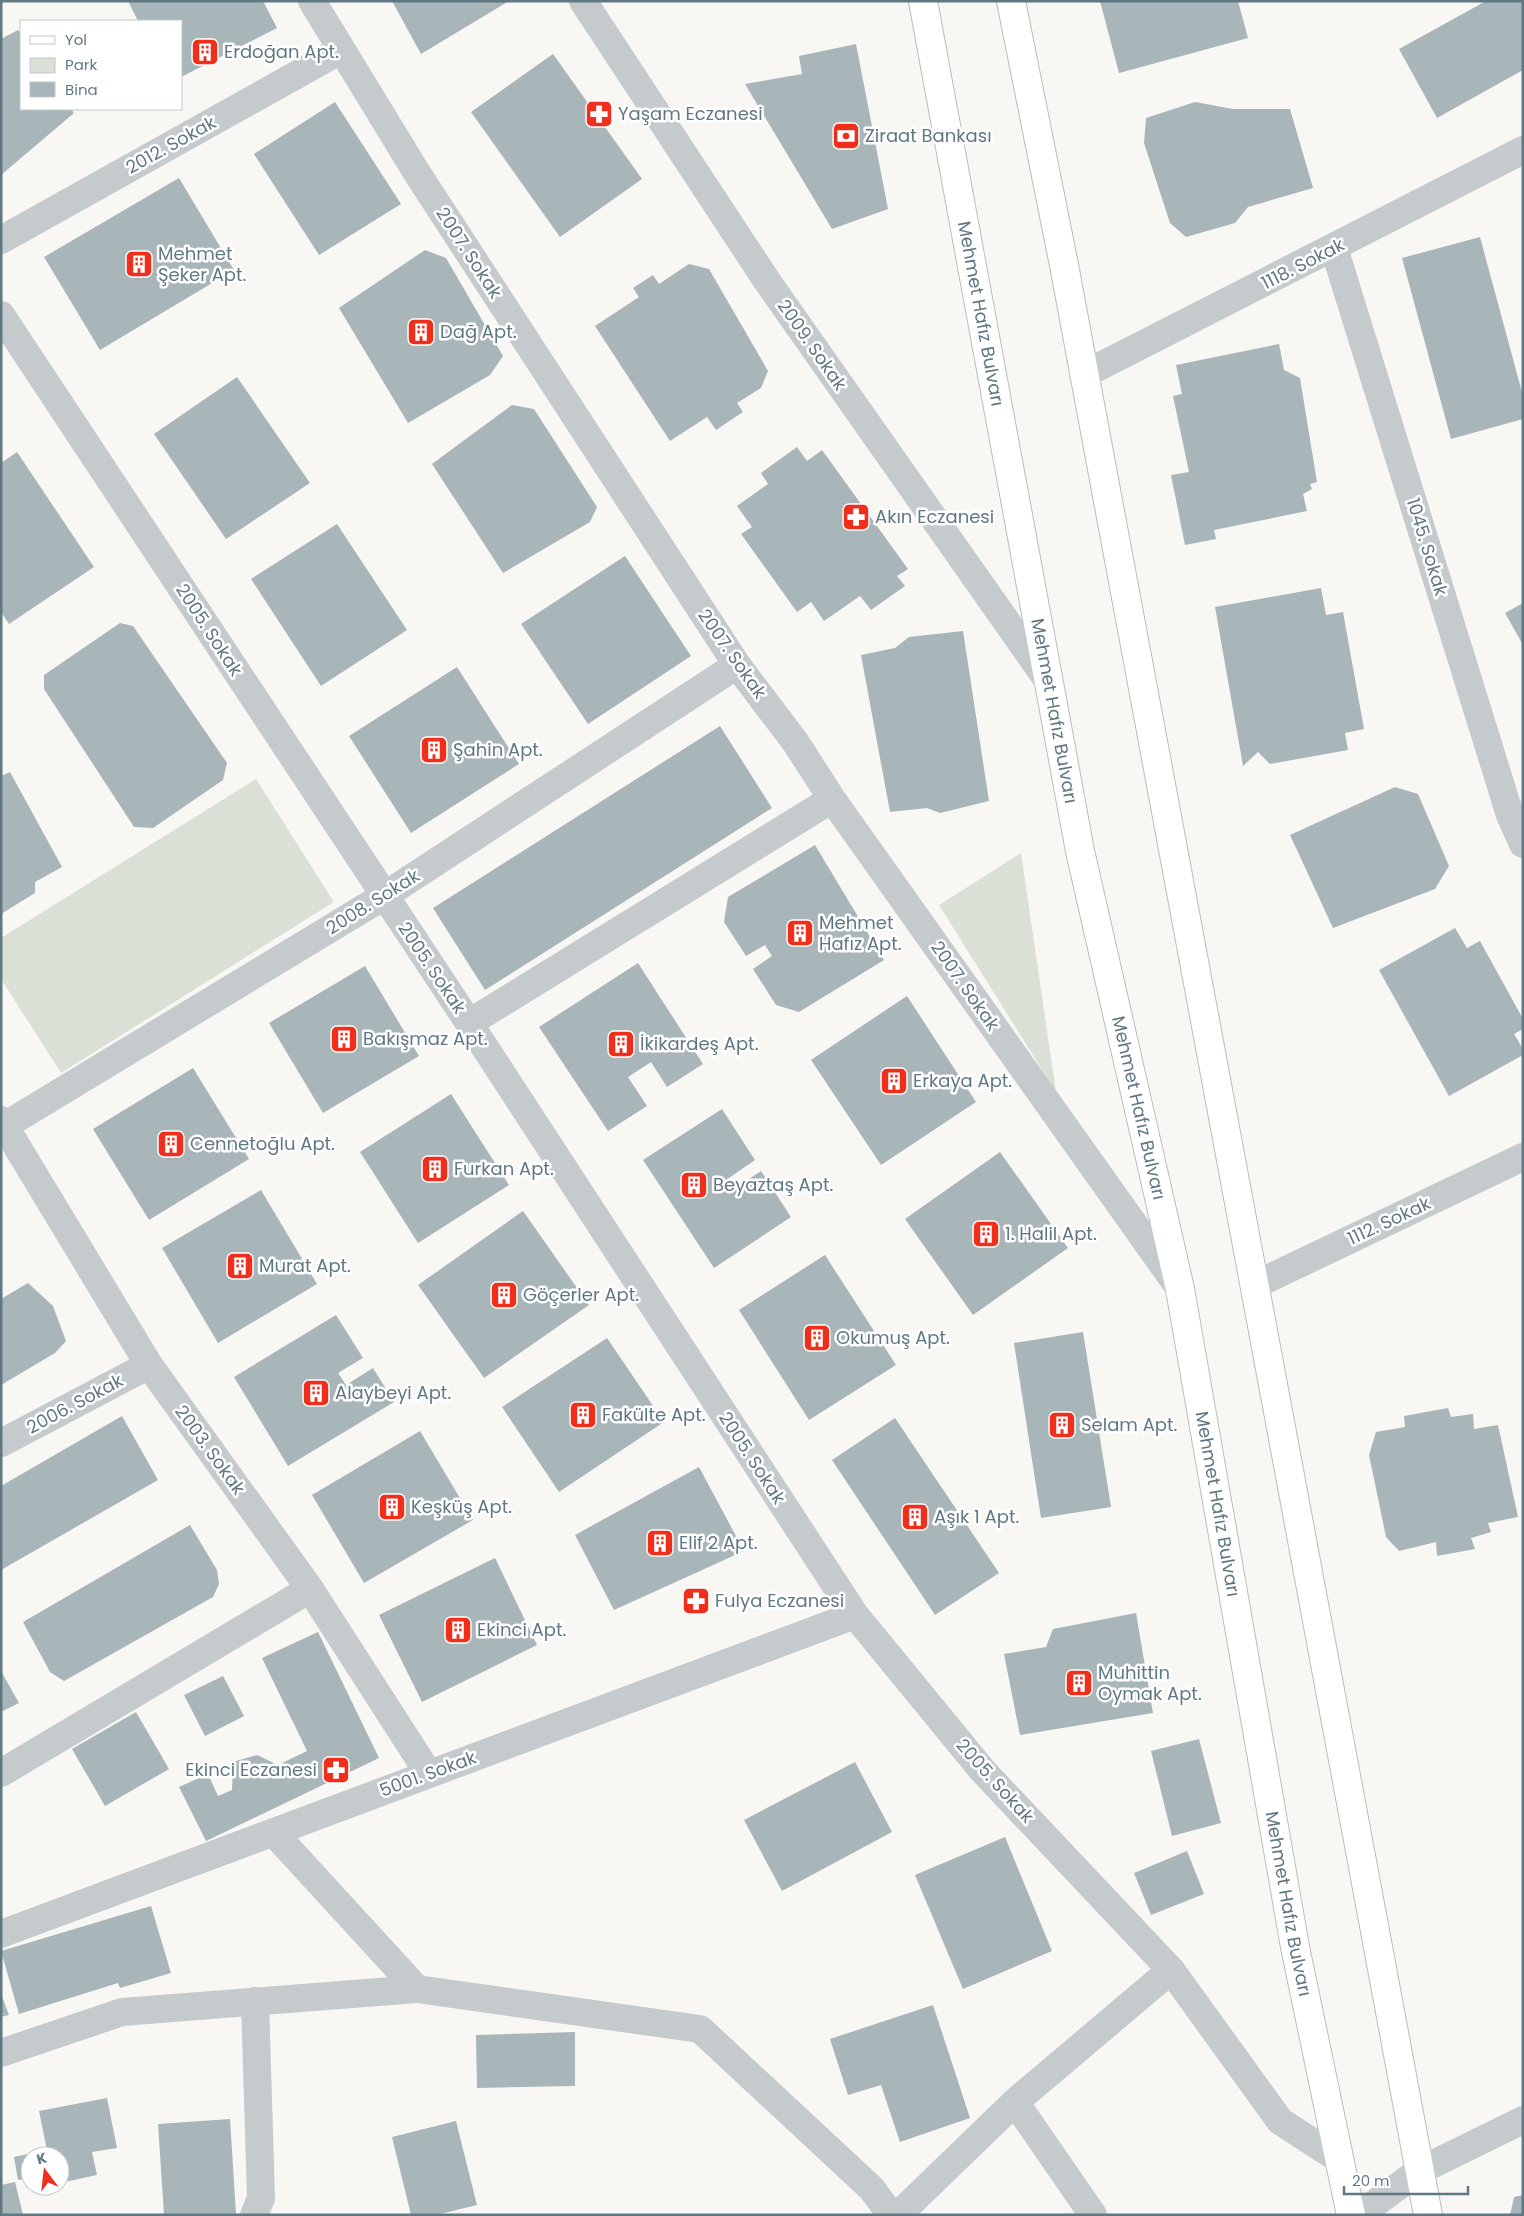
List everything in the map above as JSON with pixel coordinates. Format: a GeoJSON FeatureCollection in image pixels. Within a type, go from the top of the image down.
{"type":"FeatureCollection","features":[{"type":"Feature","properties":{"kind":"main road","name":"Mehmet Hafız Bulvarı"},"geometry":{"type":"LineString","coordinates":[[923,1],[1080,850],[1180,1289],[1294,1947],[1351,2215]]}},
{"type":"Feature","properties":{"kind":"main road"},"geometry":{"type":"LineString","coordinates":[[1011,1],[1064,265],[1083,375],[1428,2215]]}},
{"type":"Feature","properties":{"kind":"street","name":"2007. Sokak"},"geometry":{"type":"LineString","coordinates":[[312,1],[417,172],[737,664],[796,743],[832,799],[1180,1289]]}},
{"type":"Feature","properties":{"kind":"street","name":"2009. Sokak"},"geometry":{"type":"LineString","coordinates":[[583,1],[766,281],[1049,682]]}},
{"type":"Feature","properties":{"kind":"street","name":"2012. Sokak"},"geometry":{"type":"LineString","coordinates":[[1,240],[341,50]]}},
{"type":"Feature","properties":{"kind":"street","name":"1118. Sokak"},"geometry":{"type":"LineString","coordinates":[[1083,375],[1523,150]]}},
{"type":"Feature","properties":{"kind":"street","name":"1045. Sokak"},"geometry":{"type":"LineString","coordinates":[[1334,248],[1507,806],[1523,844]]}},
{"type":"Feature","properties":{"kind":"street","name":"2005. Sokak"},"geometry":{"type":"LineString","coordinates":[[1,315],[469,1023],[855,1615],[983,1771],[1171,1970],[1280,2121],[1338,2158]]}},
{"type":"Feature","properties":{"kind":"street","name":"2008. Sokak"},"geometry":{"type":"LineString","coordinates":[[2,1125],[384,896],[737,664]]}},
{"type":"Feature","properties":{"kind":"street"},"geometry":{"type":"LineString","coordinates":[[469,1023],[832,799]]}},
{"type":"Feature","properties":{"kind":"street","name":"2003. Sokak"},"geometry":{"type":"LineString","coordinates":[[2,1125],[149,1364],[310,1589],[429,1774]]}},
{"type":"Feature","properties":{"kind":"street","name":"1112. Sokak"},"geometry":{"type":"LineString","coordinates":[[1254,1285],[1523,1157]]}},
{"type":"Feature","properties":{"kind":"street","name":"2006. Sokak"},"geometry":{"type":"LineString","coordinates":[[1,1443],[149,1364]]}},
{"type":"Feature","properties":{"kind":"street"},"geometry":{"type":"LineString","coordinates":[[1,1773],[310,1589]]}},
{"type":"Feature","properties":{"kind":"street","name":"5001. Sokak"},"geometry":{"type":"LineString","coordinates":[[1,1934],[855,1615]]}},
{"type":"Feature","properties":{"kind":"street"},"geometry":{"type":"LineString","coordinates":[[273,1832],[417,1989]]}},
{"type":"Feature","properties":{"kind":"street"},"geometry":{"type":"LineString","coordinates":[[898,2215],[1015,2102],[1171,1970]]}},
{"type":"Feature","properties":{"kind":"street"},"geometry":{"type":"LineString","coordinates":[[1,2054],[122,2012],[417,1989],[700,2029],[872,2190],[891,2215]]}},
{"type":"Feature","properties":{"kind":"street"},"geometry":{"type":"LineString","coordinates":[[254,2215],[261,2198],[255,2001]]}},
{"type":"Feature","properties":{"kind":"street"},"geometry":{"type":"LineString","coordinates":[[1015,2102],[1093,2215]]}},
{"type":"Feature","properties":{"kind":"street"},"geometry":{"type":"LineString","coordinates":[[1359,2215],[1419,2171],[1523,2120]]}},
{"type":"Feature","properties":{"kind":"green space"},"geometry":{"type":"Polygon","coordinates":[[[256,779],[334,902],[61,1073],[1,979],[1,938],[256,779]]]}},
{"type":"Feature","properties":{"kind":"green space"},"geometry":{"type":"Polygon","coordinates":[[[1021,853],[1056,1092],[939,905],[1021,853]]]}},
{"type":"Feature","properties":{"kind":"building","name":"Erdoğan Apt."},"geometry":{"type":"Polygon","coordinates":[[[128,1],[263,1],[277,28],[182,76],[182,20],[138,20],[128,1]]]}},
{"type":"Feature","properties":{"kind":"building"},"geometry":{"type":"Polygon","coordinates":[[[392,1],[509,1],[421,54],[392,1]]]}},
{"type":"Feature","properties":{"kind":"building"},"geometry":{"type":"Polygon","coordinates":[[[1100,1],[1238,1],[1248,38],[1119,73],[1100,1]]]}},
{"type":"Feature","properties":{"kind":"building"},"geometry":{"type":"Polygon","coordinates":[[[1486,1],[1523,1],[1523,70],[1437,118],[1399,49],[1486,1]]]}},
{"type":"Feature","properties":{"kind":"building"},"geometry":{"type":"Polygon","coordinates":[[[18,30],[20,33],[20,110],[72,110],[74,113],[1,175],[1,39],[18,30]]]}},
{"type":"Feature","properties":{"kind":"building"},"geometry":{"type":"Polygon","coordinates":[[[856,44],[888,209],[832,229],[745,84],[802,74],[799,56],[856,44]]]}},
{"type":"Feature","properties":{"kind":"building"},"geometry":{"type":"Polygon","coordinates":[[[553,54],[642,179],[560,237],[471,112],[553,54]]]}},
{"type":"Feature","properties":{"kind":"building"},"geometry":{"type":"Polygon","coordinates":[[[335,102],[401,204],[319,255],[254,154],[335,102]]]}},
{"type":"Feature","properties":{"kind":"building"},"geometry":{"type":"Polygon","coordinates":[[[1195,102],[1233,109],[1290,109],[1313,188],[1248,207],[1235,223],[1186,237],[1170,223],[1144,143],[1146,118],[1195,102]]]}},
{"type":"Feature","properties":{"kind":"building","name":"Mehmet Şeker Apt."},"geometry":{"type":"Polygon","coordinates":[[[179,178],[234,270],[100,350],[44,257],[179,178]]]}},
{"type":"Feature","properties":{"kind":"building"},"geometry":{"type":"Polygon","coordinates":[[[1480,237],[1523,396],[1523,419],[1451,439],[1402,258],[1480,237]]]}},
{"type":"Feature","properties":{"kind":"building","name":"Dağ Apt."},"geometry":{"type":"Polygon","coordinates":[[[425,250],[446,258],[503,356],[490,375],[408,423],[339,308],[425,250]]]}},
{"type":"Feature","properties":{"kind":"building"},"geometry":{"type":"Polygon","coordinates":[[[689,264],[709,269],[768,371],[761,388],[737,403],[743,412],[716,430],[707,417],[670,441],[595,326],[639,297],[633,288],[653,275],[659,284],[689,264]]]}},
{"type":"Feature","properties":{"kind":"building"},"geometry":{"type":"Polygon","coordinates":[[[1279,344],[1284,370],[1300,378],[1317,482],[1310,484],[1312,489],[1303,494],[1307,511],[1214,530],[1216,539],[1185,545],[1171,475],[1189,472],[1173,396],[1182,394],[1176,365],[1279,344]]]}},
{"type":"Feature","properties":{"kind":"building"},"geometry":{"type":"Polygon","coordinates":[[[237,377],[310,483],[226,539],[154,434],[237,377]]]}},
{"type":"Feature","properties":{"kind":"building"},"geometry":{"type":"Polygon","coordinates":[[[512,405],[534,409],[597,507],[590,522],[503,573],[432,464],[512,405]]]}},
{"type":"Feature","properties":{"kind":"building"},"geometry":{"type":"Polygon","coordinates":[[[797,447],[807,461],[822,450],[908,569],[897,576],[905,586],[871,610],[860,596],[824,621],[811,602],[797,612],[741,534],[752,527],[737,506],[768,484],[761,473],[797,447]]]}},
{"type":"Feature","properties":{"kind":"building"},"geometry":{"type":"Polygon","coordinates":[[[17,452],[94,567],[9,624],[1,612],[1,463],[17,452]]]}},
{"type":"Feature","properties":{"kind":"building"},"geometry":{"type":"Polygon","coordinates":[[[337,524],[407,630],[321,686],[251,579],[337,524]]]}},
{"type":"Feature","properties":{"kind":"building"},"geometry":{"type":"Polygon","coordinates":[[[625,556],[691,656],[588,724],[521,624],[625,556]]]}},
{"type":"Feature","properties":{"kind":"building"},"geometry":{"type":"Polygon","coordinates":[[[1321,588],[1326,615],[1343,612],[1364,729],[1345,733],[1348,750],[1270,764],[1258,752],[1243,766],[1215,607],[1321,588]]]}},
{"type":"Feature","properties":{"kind":"building"},"geometry":{"type":"Polygon","coordinates":[[[1523,603],[1523,645],[1505,613],[1523,603]]]}},
{"type":"Feature","properties":{"kind":"building"},"geometry":{"type":"Polygon","coordinates":[[[120,623],[133,626],[227,763],[223,780],[153,828],[134,827],[44,689],[44,675],[120,623]]]}},
{"type":"Feature","properties":{"kind":"building"},"geometry":{"type":"Polygon","coordinates":[[[963,631],[989,801],[940,813],[927,808],[890,812],[861,655],[895,648],[909,637],[963,631]]]}},
{"type":"Feature","properties":{"kind":"building","name":"Şahin Apt."},"geometry":{"type":"Polygon","coordinates":[[[457,667],[519,764],[411,833],[349,736],[457,667]]]}},
{"type":"Feature","properties":{"kind":"building"},"geometry":{"type":"Polygon","coordinates":[[[720,726],[772,808],[485,990],[433,908],[720,726]]]}},
{"type":"Feature","properties":{"kind":"building"},"geometry":{"type":"Polygon","coordinates":[[[10,772],[62,867],[35,882],[35,893],[1,914],[1,776],[10,772]]]}},
{"type":"Feature","properties":{"kind":"building"},"geometry":{"type":"Polygon","coordinates":[[[1395,787],[1418,794],[1449,866],[1435,889],[1333,928],[1290,835],[1395,787]]]}},
{"type":"Feature","properties":{"kind":"building","name":"Mehmet Hafız Apt."},"geometry":{"type":"Polygon","coordinates":[[[815,845],[884,960],[799,1012],[776,1005],[753,969],[772,956],[765,945],[746,956],[724,922],[728,897],[815,845]]]}},
{"type":"Feature","properties":{"kind":"building"},"geometry":{"type":"Polygon","coordinates":[[[1455,928],[1467,948],[1480,941],[1523,1019],[1523,1029],[1514,1034],[1523,1049],[1523,1055],[1449,1096],[1379,970],[1455,928]]]}},
{"type":"Feature","properties":{"kind":"building","name":"İkikardeş Apt."},"geometry":{"type":"Polygon","coordinates":[[[638,963],[703,1064],[667,1087],[651,1062],[628,1077],[647,1106],[608,1131],[539,1027],[638,963]]]}},
{"type":"Feature","properties":{"kind":"building","name":"Bakışmaz Apt."},"geometry":{"type":"Polygon","coordinates":[[[365,966],[419,1056],[323,1113],[269,1023],[365,966]]]}},
{"type":"Feature","properties":{"kind":"building","name":"Erkaya Apt."},"geometry":{"type":"Polygon","coordinates":[[[907,996],[976,1102],[881,1165],[811,1060],[907,996]]]}},
{"type":"Feature","properties":{"kind":"building","name":"Cennetoğlu Apt."},"geometry":{"type":"Polygon","coordinates":[[[193,1068],[249,1159],[149,1220],[93,1129],[193,1068]]]}},
{"type":"Feature","properties":{"kind":"building","name":"Furkan Apt."},"geometry":{"type":"Polygon","coordinates":[[[451,1094],[509,1185],[418,1243],[360,1152],[451,1094]]]}},
{"type":"Feature","properties":{"kind":"building","name":"Beyaztaş Apt."},"geometry":{"type":"Polygon","coordinates":[[[722,1109],[755,1160],[726,1180],[732,1190],[761,1171],[791,1217],[714,1268],[643,1160],[722,1109]]]}},
{"type":"Feature","properties":{"kind":"building","name":"1. Halil Apt."},"geometry":{"type":"Polygon","coordinates":[[[1000,1152],[1068,1248],[973,1315],[905,1219],[1000,1152]]]}},
{"type":"Feature","properties":{"kind":"building","name":"Murat Apt."},"geometry":{"type":"Polygon","coordinates":[[[261,1190],[317,1284],[218,1343],[162,1248],[261,1190]]]}},
{"type":"Feature","properties":{"kind":"building","name":"Göçerler Apt."},"geometry":{"type":"Polygon","coordinates":[[[523,1211],[589,1305],[484,1378],[418,1285],[523,1211]]]}},
{"type":"Feature","properties":{"kind":"building","name":"Okumuş Apt."},"geometry":{"type":"Polygon","coordinates":[[[825,1255],[896,1365],[809,1420],[739,1310],[825,1255]]]}},
{"type":"Feature","properties":{"kind":"building"},"geometry":{"type":"Polygon","coordinates":[[[28,1283],[53,1306],[66,1341],[55,1353],[1,1385],[1,1299],[28,1283]]]}},
{"type":"Feature","properties":{"kind":"building","name":"Alaybeyi Apt."},"geometry":{"type":"Polygon","coordinates":[[[336,1315],[363,1358],[338,1373],[346,1385],[373,1368],[394,1402],[288,1466],[234,1377],[336,1315]]]}},
{"type":"Feature","properties":{"kind":"building","name":"Selam Apt."},"geometry":{"type":"Polygon","coordinates":[[[1083,1332],[1111,1507],[1041,1518],[1014,1343],[1083,1332]]]}},
{"type":"Feature","properties":{"kind":"building","name":"Fakülte Apt."},"geometry":{"type":"Polygon","coordinates":[[[607,1338],[664,1422],[559,1492],[502,1407],[607,1338]]]}},
{"type":"Feature","properties":{"kind":"building"},"geometry":{"type":"Polygon","coordinates":[[[1448,1408],[1451,1417],[1473,1414],[1474,1429],[1498,1425],[1518,1517],[1488,1523],[1491,1532],[1471,1538],[1475,1549],[1437,1556],[1436,1542],[1399,1551],[1386,1537],[1369,1455],[1376,1432],[1405,1427],[1404,1416],[1448,1408]]]}},
{"type":"Feature","properties":{"kind":"building"},"geometry":{"type":"Polygon","coordinates":[[[122,1416],[158,1480],[1,1570],[1,1486],[122,1416]]]}},
{"type":"Feature","properties":{"kind":"building","name":"Aşık 1 Apt."},"geometry":{"type":"Polygon","coordinates":[[[895,1418],[999,1573],[935,1615],[832,1460],[895,1418]]]}},
{"type":"Feature","properties":{"kind":"building","name":"Keşküş Apt."},"geometry":{"type":"Polygon","coordinates":[[[420,1431],[473,1520],[364,1583],[312,1495],[420,1431]]]}},
{"type":"Feature","properties":{"kind":"building","name":"Elif 2 Apt."},"geometry":{"type":"Polygon","coordinates":[[[699,1467],[744,1551],[614,1610],[575,1535],[699,1467]]]}},
{"type":"Feature","properties":{"kind":"building"},"geometry":{"type":"Polygon","coordinates":[[[190,1525],[217,1570],[219,1584],[213,1597],[64,1681],[50,1672],[23,1622],[190,1525]]]}},
{"type":"Feature","properties":{"kind":"building","name":"Ekinci Apt."},"geometry":{"type":"Polygon","coordinates":[[[495,1558],[537,1645],[422,1702],[379,1615],[495,1558]]]}},
{"type":"Feature","properties":{"kind":"building","name":"Muhittin Oymak Apt."},"geometry":{"type":"Polygon","coordinates":[[[1136,1613],[1153,1713],[1020,1735],[1004,1654],[1046,1647],[1053,1629],[1136,1613]]]}},
{"type":"Feature","properties":{"kind":"building"},"geometry":{"type":"Polygon","coordinates":[[[318,1632],[379,1758],[206,1841],[179,1787],[208,1774],[218,1796],[232,1790],[233,1762],[257,1755],[278,1765],[307,1751],[262,1658],[318,1632]]]}},
{"type":"Feature","properties":{"kind":"building"},"geometry":{"type":"Polygon","coordinates":[[[1,1671],[19,1703],[1,1712],[1,1671]]]}},
{"type":"Feature","properties":{"kind":"building"},"geometry":{"type":"Polygon","coordinates":[[[223,1676],[244,1716],[205,1736],[184,1695],[223,1676]]]}},
{"type":"Feature","properties":{"kind":"building"},"geometry":{"type":"Polygon","coordinates":[[[136,1712],[169,1769],[105,1806],[72,1749],[136,1712]]]}},
{"type":"Feature","properties":{"kind":"building"},"geometry":{"type":"Polygon","coordinates":[[[1199,1739],[1221,1823],[1172,1836],[1151,1751],[1199,1739]]]}},
{"type":"Feature","properties":{"kind":"building"},"geometry":{"type":"Polygon","coordinates":[[[855,1762],[892,1832],[782,1891],[744,1820],[855,1762]]]}},
{"type":"Feature","properties":{"kind":"building"},"geometry":{"type":"Polygon","coordinates":[[[1005,1837],[1052,1951],[963,1989],[915,1875],[1005,1837]]]}},
{"type":"Feature","properties":{"kind":"building"},"geometry":{"type":"Polygon","coordinates":[[[1187,1851],[1204,1894],[1151,1915],[1134,1873],[1187,1851]]]}},
{"type":"Feature","properties":{"kind":"building"},"geometry":{"type":"Polygon","coordinates":[[[151,1906],[171,1973],[120,1988],[118,1983],[19,2014],[1,1951],[151,1906]]]}},
{"type":"Feature","properties":{"kind":"building"},"geometry":{"type":"Polygon","coordinates":[[[1,1994],[9,2015],[1,2017],[1,1994]]]}},
{"type":"Feature","properties":{"kind":"building"},"geometry":{"type":"Polygon","coordinates":[[[933,2005],[970,2118],[900,2142],[881,2085],[848,2095],[830,2039],[933,2005]]]}},
{"type":"Feature","properties":{"kind":"building"},"geometry":{"type":"Polygon","coordinates":[[[575,2032],[575,2086],[477,2088],[476,2035],[575,2032]]]}},
{"type":"Feature","properties":{"kind":"building"},"geometry":{"type":"Polygon","coordinates":[[[107,2098],[117,2148],[92,2152],[97,2175],[70,2181],[70,2146],[46,2146],[39,2111],[107,2098]]]}},
{"type":"Feature","properties":{"kind":"building"},"geometry":{"type":"Polygon","coordinates":[[[230,2119],[236,2214],[164,2215],[158,2124],[230,2119]]]}},
{"type":"Feature","properties":{"kind":"building"},"geometry":{"type":"Polygon","coordinates":[[[456,2121],[477,2205],[436,2215],[411,2215],[392,2137],[456,2121]]]}},
{"type":"Feature","properties":{"kind":"building"},"geometry":{"type":"Polygon","coordinates":[[[20,2156],[20,2180],[18,2180],[14,2157],[20,2156]]]}},
{"type":"Feature","properties":{"kind":"building"},"geometry":{"type":"Polygon","coordinates":[[[15,2182],[23,2215],[1,2215],[1,2185],[15,2182]]]}},
{"type":"Feature","properties":{"kind":"building"},"geometry":{"type":"Polygon","coordinates":[[[1523,2195],[1523,2215],[1510,2215],[1514,2197],[1523,2195]]]}},
{"type":"Feature","properties":{"kind":"place","name":"Erdoğan Apt."},"geometry":{"type":"Point","coordinates":[205,52]}},
{"type":"Feature","properties":{"kind":"place","name":"Yaşam Eczanesi"},"geometry":{"type":"Point","coordinates":[599,114]}},
{"type":"Feature","properties":{"kind":"place","name":"Ziraat Bankası"},"geometry":{"type":"Point","coordinates":[846,136]}},
{"type":"Feature","properties":{"kind":"place","name":"Mehmet Şeker Apt."},"geometry":{"type":"Point","coordinates":[139,264]}},
{"type":"Feature","properties":{"kind":"place","name":"Dağ Apt."},"geometry":{"type":"Point","coordinates":[421,332]}},
{"type":"Feature","properties":{"kind":"place","name":"Akın Eczanesi"},"geometry":{"type":"Point","coordinates":[856,517]}},
{"type":"Feature","properties":{"kind":"place","name":"Şahin Apt."},"geometry":{"type":"Point","coordinates":[434,750]}},
{"type":"Feature","properties":{"kind":"place","name":"Mehmet Hafız Apt."},"geometry":{"type":"Point","coordinates":[800,933]}},
{"type":"Feature","properties":{"kind":"place","name":"Bakışmaz Apt."},"geometry":{"type":"Point","coordinates":[344,1039]}},
{"type":"Feature","properties":{"kind":"place","name":"İkikardeş Apt."},"geometry":{"type":"Point","coordinates":[621,1044]}},
{"type":"Feature","properties":{"kind":"place","name":"Erkaya Apt."},"geometry":{"type":"Point","coordinates":[894,1081]}},
{"type":"Feature","properties":{"kind":"place","name":"Cennetoğlu Apt."},"geometry":{"type":"Point","coordinates":[171,1144]}},
{"type":"Feature","properties":{"kind":"place","name":"Furkan Apt."},"geometry":{"type":"Point","coordinates":[435,1169]}},
{"type":"Feature","properties":{"kind":"place","name":"Beyaztaş Apt."},"geometry":{"type":"Point","coordinates":[694,1185]}},
{"type":"Feature","properties":{"kind":"place","name":"1. Halil Apt."},"geometry":{"type":"Point","coordinates":[986,1234]}},
{"type":"Feature","properties":{"kind":"place","name":"Murat Apt."},"geometry":{"type":"Point","coordinates":[240,1266]}},
{"type":"Feature","properties":{"kind":"place","name":"Göçerler Apt."},"geometry":{"type":"Point","coordinates":[504,1295]}},
{"type":"Feature","properties":{"kind":"place","name":"Okumuş Apt."},"geometry":{"type":"Point","coordinates":[817,1338]}},
{"type":"Feature","properties":{"kind":"place","name":"Alaybeyi Apt."},"geometry":{"type":"Point","coordinates":[316,1393]}},
{"type":"Feature","properties":{"kind":"place","name":"Fakülte Apt."},"geometry":{"type":"Point","coordinates":[583,1415]}},
{"type":"Feature","properties":{"kind":"place","name":"Selam Apt."},"geometry":{"type":"Point","coordinates":[1062,1425]}},
{"type":"Feature","properties":{"kind":"place","name":"Keşküş Apt."},"geometry":{"type":"Point","coordinates":[392,1507]}},
{"type":"Feature","properties":{"kind":"place","name":"Aşık 1 Apt."},"geometry":{"type":"Point","coordinates":[915,1517]}},
{"type":"Feature","properties":{"kind":"place","name":"Elif 2 Apt."},"geometry":{"type":"Point","coordinates":[660,1543]}},
{"type":"Feature","properties":{"kind":"place","name":"Fulya Eczanesi"},"geometry":{"type":"Point","coordinates":[696,1601]}},
{"type":"Feature","properties":{"kind":"place","name":"Ekinci Apt."},"geometry":{"type":"Point","coordinates":[458,1630]}},
{"type":"Feature","properties":{"kind":"place","name":"Muhittin Oymak Apt."},"geometry":{"type":"Point","coordinates":[1079,1683]}},
{"type":"Feature","properties":{"kind":"place","name":"Ekinci Eczanesi"},"geometry":{"type":"Point","coordinates":[336,1770]}}]}
